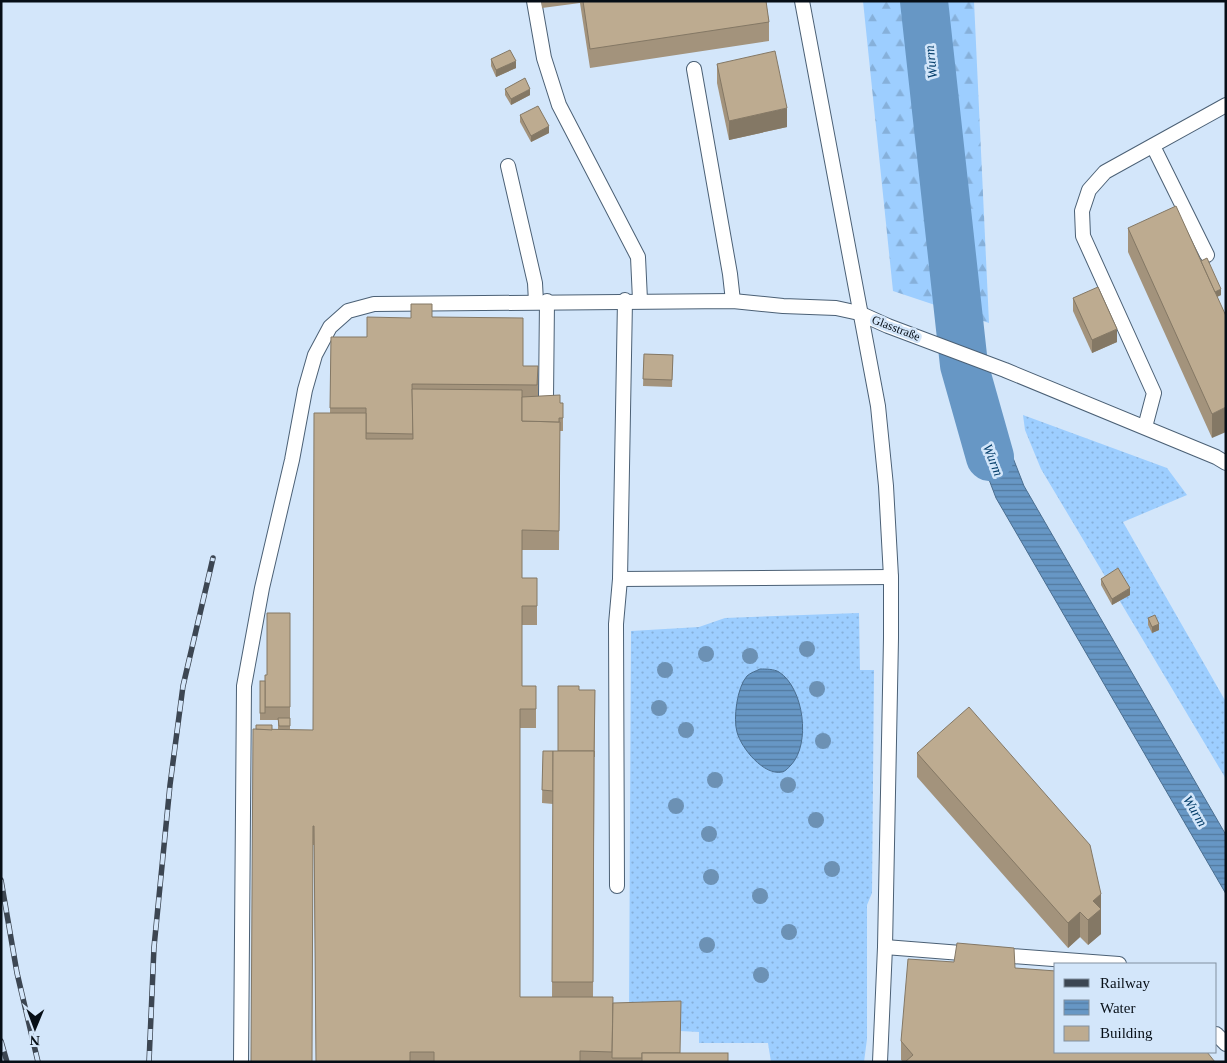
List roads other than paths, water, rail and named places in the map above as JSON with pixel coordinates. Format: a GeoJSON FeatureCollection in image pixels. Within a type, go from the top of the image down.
{"type":"FeatureCollection","features":[{"type":"Feature","properties":{"kind":"lane"},"geometry":{"type":"LineString","coordinates":[[534,1],[544,58],[559,105],[638,257],[640,300]]}},
{"type":"Feature","properties":{"kind":"lane","name":"Glasstraße"},"geometry":{"type":"LineString","coordinates":[[802,1],[859,313],[1216,456],[1226,463]]}},
{"type":"Feature","properties":{"kind":"lane"},"geometry":{"type":"LineString","coordinates":[[694,69],[733,300]]}},
{"type":"Feature","properties":{"kind":"lane"},"geometry":{"type":"LineString","coordinates":[[1145,428],[1154,393],[1146,371],[1083,236],[1082,211],[1089,190],[1105,172],[1226,106]]}},
{"type":"Feature","properties":{"kind":"lane"},"geometry":{"type":"LineString","coordinates":[[1153,146],[1207,255]]}},
{"type":"Feature","properties":{"kind":"lane"},"geometry":{"type":"LineString","coordinates":[[508,166],[535,283],[542,301],[546,398]]}},
{"type":"Feature","properties":{"kind":"lane"},"geometry":{"type":"LineString","coordinates":[[617,886],[616,624],[620,579],[625,300]]}},
{"type":"Feature","properties":{"kind":"lane"},"geometry":{"type":"LineString","coordinates":[[241,1062],[244,686],[262,588],[292,460],[305,390],[315,355],[330,327],[348,311],[374,304],[625,300],[733,300],[783,306],[836,308],[859,313],[878,406],[886,486],[891,577],[892,638],[885,947],[880,1062]]}},
{"type":"Feature","properties":{"kind":"lane"},"geometry":{"type":"LineString","coordinates":[[620,579],[891,577]]}},
{"type":"Feature","properties":{"kind":"lane"},"geometry":{"type":"LineString","coordinates":[[885,947],[1105,963]]}},
{"type":"Feature","properties":{"kind":"lane"},"geometry":{"type":"LineString","coordinates":[[1217,1035],[1226,1044]]}},
{"type":"Feature","properties":{"kind":"water"},"geometry":{"type":"Polygon","coordinates":[[[964,392],[998,405],[1006,440],[1024,486],[1226,835],[1226,894],[996,498],[977,448],[964,392]]]}},
{"type":"Feature","properties":{"kind":"water"},"geometry":{"type":"Polygon","coordinates":[[[760,669],[779,672],[788,680],[799,703],[802,717],[803,731],[797,756],[791,765],[782,772],[768,770],[754,760],[743,746],[737,732],[736,711],[738,695],[747,676],[760,669]]]}},
{"type":"Feature","properties":{"kind":"waterway","name":"Wurm"},"geometry":{"type":"LineString","coordinates":[[924,1],[964,365],[990,457]]}},
{"type":"Feature","properties":{"kind":"railway"},"geometry":{"type":"LineString","coordinates":[[149,1062],[154,947],[170,785],[183,686],[213,558]]}},
{"type":"Feature","properties":{"kind":"railway"},"geometry":{"type":"LineString","coordinates":[[1,880],[17,973],[38,1062]]}},
{"type":"Feature","properties":{"kind":"railway"},"geometry":{"type":"LineString","coordinates":[[1,1041],[7,1062]]}}]}
